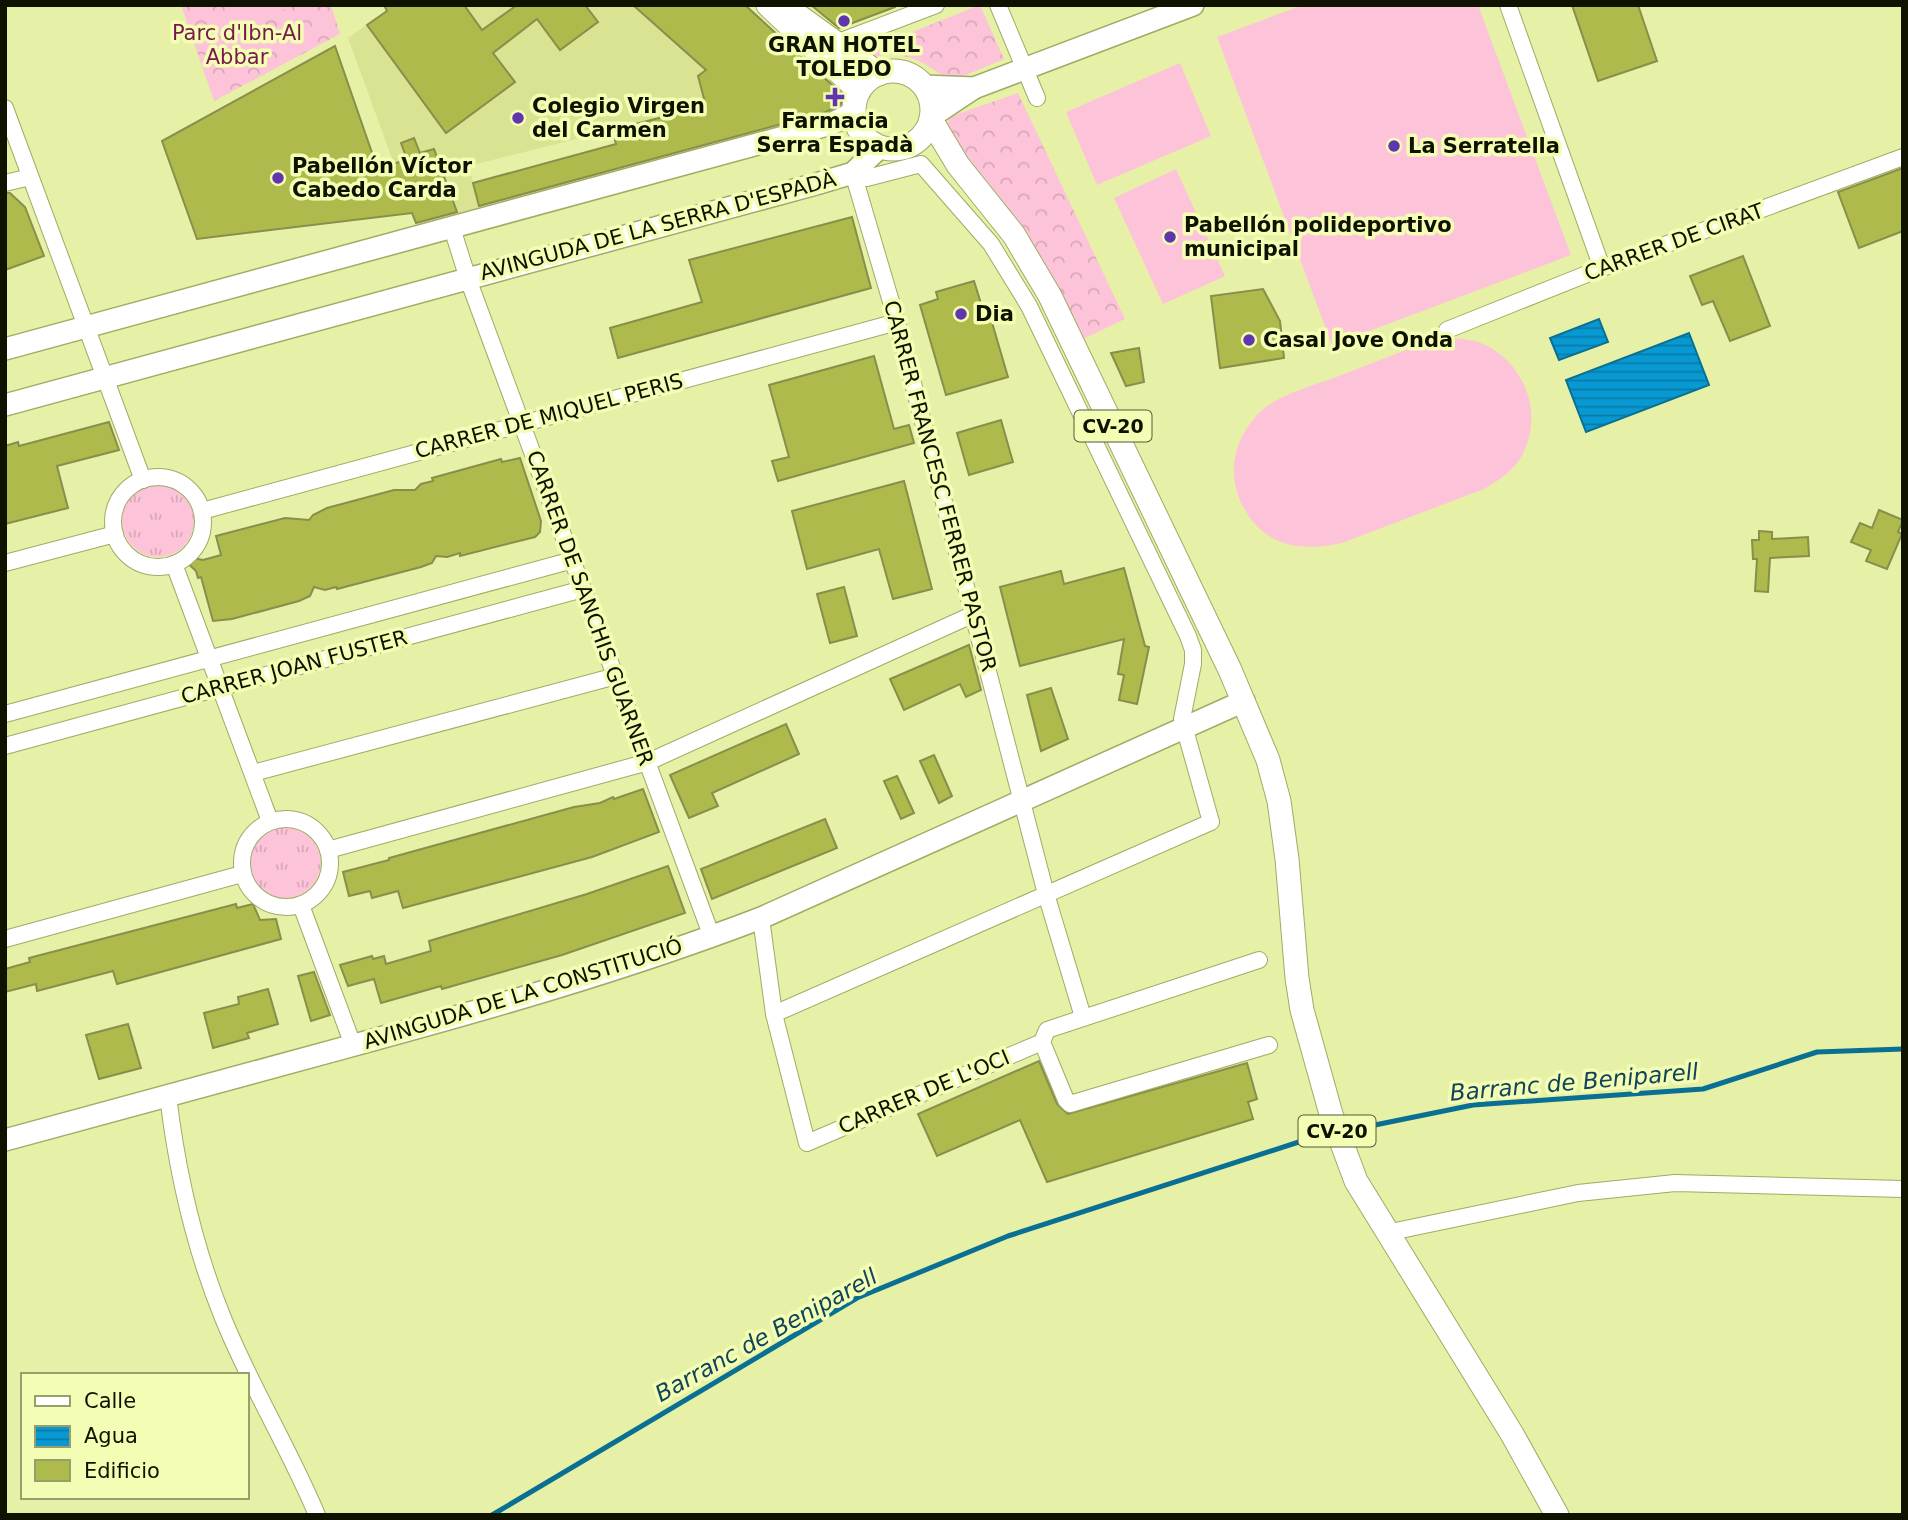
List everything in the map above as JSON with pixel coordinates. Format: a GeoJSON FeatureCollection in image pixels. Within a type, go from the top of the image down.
{"type":"FeatureCollection","features":[{"type":"Feature","properties":{"kind":"main road"},"geometry":{"type":"LineString","coordinates":[[768,5],[857,102]]}},
{"type":"Feature","properties":{"kind":"main road"},"geometry":{"type":"LineString","coordinates":[[783,5],[878,74]]}},
{"type":"Feature","properties":{"kind":"main road"},"geometry":{"type":"LineString","coordinates":[[924,86],[904,72],[878,74],[867,81],[857,102],[856,123],[862,133],[880,147],[893,149],[907,147],[918,140],[927,131],[932,118]]}},
{"type":"Feature","properties":{"kind":"main road","name":"CV-20"},"geometry":{"type":"LineString","coordinates":[[924,86],[932,105],[932,118],[958,165],[1014,235],[1051,296],[1244,701],[1268,760],[1279,801],[1297,978],[1308,1037],[1331,1114],[1356,1181],[1512,1434],[1557,1515]]}},
{"type":"Feature","properties":{"kind":"main road","name":"CV-20"},"geometry":{"type":"LineString","coordinates":[[918,140],[958,165]]}},
{"type":"Feature","properties":{"kind":"street"},"geometry":{"type":"LineString","coordinates":[[998,5],[1037,98]]}},
{"type":"Feature","properties":{"kind":"street"},"geometry":{"type":"LineString","coordinates":[[932,118],[974,88],[1193,5]]}},
{"type":"Feature","properties":{"kind":"street"},"geometry":{"type":"LineString","coordinates":[[1508,5],[1602,268]]}},
{"type":"Feature","properties":{"kind":"street"},"geometry":{"type":"LineString","coordinates":[[836,43],[926,7]]}},
{"type":"Feature","properties":{"kind":"street"},"geometry":{"type":"LineString","coordinates":[[924,86],[974,88]]}},
{"type":"Feature","properties":{"kind":"street"},"geometry":{"type":"LineString","coordinates":[[5,349],[831,124],[857,102]]}},
{"type":"Feature","properties":{"kind":"street"},"geometry":{"type":"LineString","coordinates":[[5,108],[143,480]]}},
{"type":"Feature","properties":{"kind":"street","name":"AVINGUDA DE LA SERRA D'ESPADÀ"},"geometry":{"type":"LineString","coordinates":[[5,405],[853,173],[880,147]]}},
{"type":"Feature","properties":{"kind":"street","name":"CARRER DE CIRAT"},"geometry":{"type":"LineString","coordinates":[[1447,330],[1602,268],[1903,157]]}},
{"type":"Feature","properties":{"kind":"street"},"geometry":{"type":"LineString","coordinates":[[761,918],[774,1014],[1211,822],[1184,730],[1183,707],[1193,650],[1188,635],[1028,306],[991,244],[921,164],[867,178],[853,173]]}},
{"type":"Feature","properties":{"kind":"street","name":"CARRER FRANCESC FERRER PASTOR"},"geometry":{"type":"LineString","coordinates":[[853,173],[897,322],[1023,800]]}},
{"type":"Feature","properties":{"kind":"street"},"geometry":{"type":"LineString","coordinates":[[5,183],[30,177]]}},
{"type":"Feature","properties":{"kind":"street","name":"AVINGUDA DE LA SERRA D'ESPADÀ"},"geometry":{"type":"LineString","coordinates":[[452,228],[468,279]]}},
{"type":"Feature","properties":{"kind":"street","name":"CARRER DE SANCHIS GUARNER"},"geometry":{"type":"LineString","coordinates":[[468,279],[712,937]]}},
{"type":"Feature","properties":{"kind":"street","name":"CARRER DE MIQUEL PERIS"},"geometry":{"type":"LineString","coordinates":[[201,511],[897,322]]}},
{"type":"Feature","properties":{"kind":"street"},"geometry":{"type":"LineString","coordinates":[[158,477],[173,479],[191,492],[201,511],[203,524],[200,537],[186,557],[174,564],[160,566],[138,561],[121,547],[115,534],[113,521],[122,496],[131,486],[143,480],[158,477]]}},
{"type":"Feature","properties":{"kind":"street"},"geometry":{"type":"LineString","coordinates":[[5,563],[115,534]]}},
{"type":"Feature","properties":{"kind":"street","name":"CARRER JOAN FUSTER"},"geometry":{"type":"LineString","coordinates":[[5,714],[573,560]]}},
{"type":"Feature","properties":{"kind":"street"},"geometry":{"type":"LineString","coordinates":[[174,564],[270,821]]}},
{"type":"Feature","properties":{"kind":"street","name":"CARRER JOAN FUSTER"},"geometry":{"type":"LineString","coordinates":[[5,746],[583,589]]}},
{"type":"Feature","properties":{"kind":"street"},"geometry":{"type":"LineString","coordinates":[[328,850],[648,762],[974,614]]}},
{"type":"Feature","properties":{"kind":"street"},"geometry":{"type":"LineString","coordinates":[[253,773],[616,676]]}},
{"type":"Feature","properties":{"kind":"street","name":"AVINGUDA DE LA CONSTITUCIÓ"},"geometry":{"type":"LineString","coordinates":[[5,1140],[618,970],[712,937],[761,918],[1244,701]]}},
{"type":"Feature","properties":{"kind":"street"},"geometry":{"type":"LineString","coordinates":[[1023,800],[1046,894],[1083,1017]]}},
{"type":"Feature","properties":{"kind":"street"},"geometry":{"type":"LineString","coordinates":[[285,818],[306,823],[322,837],[328,850],[328,877],[322,889],[301,905],[286,908],[265,902],[248,887],[242,874],[241,861],[250,836],[270,821],[285,818]]}},
{"type":"Feature","properties":{"kind":"street"},"geometry":{"type":"LineString","coordinates":[[5,939],[242,874]]}},
{"type":"Feature","properties":{"kind":"street"},"geometry":{"type":"LineString","coordinates":[[301,905],[353,1045]]}},
{"type":"Feature","properties":{"kind":"street","name":"CARRER DE L'OCI"},"geometry":{"type":"LineString","coordinates":[[774,1014],[807,1143],[1042,1042],[1047,1030],[1259,960]]}},
{"type":"Feature","properties":{"kind":"street"},"geometry":{"type":"LineString","coordinates":[[1042,1042],[1070,1104],[1269,1045]]}},
{"type":"Feature","properties":{"kind":"street"},"geometry":{"type":"LineString","coordinates":[[168,1096],[174,1151],[191,1221],[223,1317],[317,1515]]}},
{"type":"Feature","properties":{"kind":"street"},"geometry":{"type":"LineString","coordinates":[[1386,1233],[1578,1193],[1675,1183],[1903,1189]]}},
{"type":"Feature","properties":{"kind":"shaded area","name":"Colegio Virgen del Carmen"},"geometry":{"type":"Polygon","coordinates":[[[384,5],[633,5],[706,70],[698,77],[706,106],[469,166],[479,208],[416,224],[348,38],[387,11],[384,5]]]}},
{"type":"Feature","properties":{"kind":"green space","name":"Parc d'Ibn-Al Abbar"},"geometry":{"type":"Polygon","coordinates":[[[181,5],[331,5],[340,34],[214,101],[181,5]]]}},
{"type":"Feature","properties":{"kind":"green space"},"geometry":{"type":"Polygon","coordinates":[[[225,5],[297,5],[233,27],[225,5]]]}},
{"type":"Feature","properties":{"kind":"green space"},"geometry":{"type":"Polygon","coordinates":[[[980,5],[1004,59],[954,80],[915,59],[894,55],[872,57],[865,51],[980,5]]]}},
{"type":"Feature","properties":{"kind":"green space","name":"La Serratella"},"geometry":{"type":"Polygon","coordinates":[[[1303,5],[1478,5],[1571,255],[1332,345],[1217,37],[1303,5]]]}},
{"type":"Feature","properties":{"kind":"green space"},"geometry":{"type":"Polygon","coordinates":[[[1180,63],[1211,136],[1097,185],[1066,112],[1180,63]]]}},
{"type":"Feature","properties":{"kind":"green space"},"geometry":{"type":"Polygon","coordinates":[[[1018,93],[1125,319],[1083,339],[1023,231],[945,126],[952,116],[1018,93]]]}},
{"type":"Feature","properties":{"kind":"green space","name":"Pabellón polideportivo municipal"},"geometry":{"type":"Polygon","coordinates":[[[1176,169],[1225,276],[1163,304],[1114,198],[1176,169]]]}},
{"type":"Feature","properties":{"kind":"green space"},"geometry":{"type":"Polygon","coordinates":[[[1449,338],[1481,343],[1511,364],[1521,378],[1528,394],[1531,428],[1526,446],[1511,470],[1484,489],[1342,543],[1313,547],[1291,545],[1274,539],[1257,526],[1242,505],[1237,492],[1234,465],[1241,439],[1257,415],[1293,392],[1434,339],[1449,338]]]}},
{"type":"Feature","properties":{"kind":"green space"},"geometry":{"type":"Polygon","coordinates":[[[158,485],[178,491],[188,501],[194,521],[188,541],[178,551],[158,557],[138,551],[128,541],[122,521],[128,501],[138,491],[158,485]]]}},
{"type":"Feature","properties":{"kind":"green space"},"geometry":{"type":"Polygon","coordinates":[[[285,826],[305,832],[315,842],[321,862],[315,882],[305,892],[285,898],[265,892],[255,882],[249,862],[255,842],[265,832],[285,826]]]}},
{"type":"Feature","properties":{"kind":"water"},"geometry":{"type":"Polygon","coordinates":[[[1599,319],[1608,342],[1559,360],[1550,338],[1599,319]]]}},
{"type":"Feature","properties":{"kind":"water"},"geometry":{"type":"Polygon","coordinates":[[[1689,333],[1709,385],[1586,432],[1566,380],[1689,333]]]}},
{"type":"Feature","properties":{"kind":"building"},"geometry":{"type":"Polygon","coordinates":[[[384,5],[464,5],[482,30],[517,5],[585,5],[598,22],[560,50],[537,19],[493,53],[515,82],[446,133],[367,25],[387,11],[384,5]]]}},
{"type":"Feature","properties":{"kind":"building"},"geometry":{"type":"Polygon","coordinates":[[[633,5],[745,5],[842,94],[841,104],[826,112],[479,206],[473,183],[616,144],[612,130],[706,106],[698,76],[706,70],[633,5]]]}},
{"type":"Feature","properties":{"kind":"building","name":"GRAN HOTEL TOLEDO"},"geometry":{"type":"Polygon","coordinates":[[[811,5],[895,5],[895,7],[839,28],[811,5]]]}},
{"type":"Feature","properties":{"kind":"building"},"geometry":{"type":"Polygon","coordinates":[[[1572,5],[1638,5],[1657,61],[1598,81],[1572,5]]]}},
{"type":"Feature","properties":{"kind":"building","name":"Pabellón Víctor Cabedo Carda"},"geometry":{"type":"Polygon","coordinates":[[[335,46],[378,170],[407,159],[401,143],[414,138],[420,153],[434,149],[457,212],[416,223],[412,213],[197,239],[162,141],[335,46]]]}},
{"type":"Feature","properties":{"kind":"building"},"geometry":{"type":"Polygon","coordinates":[[[1903,168],[1903,231],[1859,248],[1838,192],[1903,168]]]}},
{"type":"Feature","properties":{"kind":"building"},"geometry":{"type":"Polygon","coordinates":[[[5,193],[10,193],[25,207],[44,256],[5,270],[5,193]]]}},
{"type":"Feature","properties":{"kind":"building"},"geometry":{"type":"Polygon","coordinates":[[[852,217],[871,288],[618,358],[610,328],[702,302],[689,260],[852,217]]]}},
{"type":"Feature","properties":{"kind":"building"},"geometry":{"type":"Polygon","coordinates":[[[1743,256],[1770,326],[1730,341],[1713,301],[1702,305],[1690,276],[1743,256]]]}},
{"type":"Feature","properties":{"kind":"building"},"geometry":{"type":"Polygon","coordinates":[[[974,281],[983,310],[988,309],[1008,377],[946,395],[920,305],[938,299],[936,292],[974,281]]]}},
{"type":"Feature","properties":{"kind":"building","name":"Casal Jove Onda"},"geometry":{"type":"Polygon","coordinates":[[[1263,289],[1280,321],[1284,358],[1220,368],[1211,296],[1263,289]]]}},
{"type":"Feature","properties":{"kind":"building"},"geometry":{"type":"Polygon","coordinates":[[[1139,348],[1144,382],[1126,386],[1111,353],[1139,348]]]}},
{"type":"Feature","properties":{"kind":"building"},"geometry":{"type":"Polygon","coordinates":[[[874,356],[894,429],[909,425],[914,443],[778,481],[772,461],[789,457],[769,385],[874,356]]]}},
{"type":"Feature","properties":{"kind":"building"},"geometry":{"type":"Polygon","coordinates":[[[1001,420],[1013,462],[969,475],[957,433],[1001,420]]]}},
{"type":"Feature","properties":{"kind":"building"},"geometry":{"type":"Polygon","coordinates":[[[109,422],[119,450],[57,466],[68,508],[5,524],[5,446],[18,442],[19,446],[109,422]]]}},
{"type":"Feature","properties":{"kind":"building"},"geometry":{"type":"Polygon","coordinates":[[[520,458],[541,521],[540,532],[535,537],[460,556],[460,553],[447,557],[436,556],[432,563],[421,567],[337,589],[314,587],[310,596],[299,601],[232,619],[213,621],[201,577],[198,578],[196,571],[179,555],[203,560],[221,555],[216,536],[285,518],[309,520],[327,508],[394,490],[415,490],[421,484],[433,481],[432,478],[501,459],[502,462],[520,458]]]}},
{"type":"Feature","properties":{"kind":"building"},"geometry":{"type":"Polygon","coordinates":[[[904,481],[932,589],[893,599],[879,549],[807,569],[792,511],[904,481]]]}},
{"type":"Feature","properties":{"kind":"building"},"geometry":{"type":"Polygon","coordinates":[[[1879,510],[1903,520],[1898,532],[1902,534],[1887,569],[1866,561],[1871,550],[1851,542],[1860,523],[1872,528],[1879,510]]]}},
{"type":"Feature","properties":{"kind":"building"},"geometry":{"type":"Polygon","coordinates":[[[1759,531],[1772,532],[1772,539],[1808,537],[1809,556],[1770,558],[1768,592],[1755,591],[1757,559],[1753,559],[1752,540],[1759,540],[1759,531]]]}},
{"type":"Feature","properties":{"kind":"building"},"geometry":{"type":"Polygon","coordinates":[[[1124,568],[1145,646],[1149,647],[1137,704],[1119,700],[1124,675],[1118,674],[1124,639],[1020,666],[1000,587],[1061,571],[1064,584],[1124,568]]]}},
{"type":"Feature","properties":{"kind":"building"},"geometry":{"type":"Polygon","coordinates":[[[844,587],[857,636],[830,643],[817,594],[844,587]]]}},
{"type":"Feature","properties":{"kind":"building"},"geometry":{"type":"Polygon","coordinates":[[[969,645],[981,690],[966,697],[960,684],[904,710],[890,679],[969,645]]]}},
{"type":"Feature","properties":{"kind":"building"},"geometry":{"type":"Polygon","coordinates":[[[1051,688],[1068,739],[1041,751],[1027,695],[1051,688]]]}},
{"type":"Feature","properties":{"kind":"building"},"geometry":{"type":"Polygon","coordinates":[[[786,724],[799,754],[712,793],[718,806],[689,818],[670,775],[786,724]]]}},
{"type":"Feature","properties":{"kind":"building"},"geometry":{"type":"Polygon","coordinates":[[[934,755],[952,796],[939,803],[920,761],[934,755]]]}},
{"type":"Feature","properties":{"kind":"building"},"geometry":{"type":"Polygon","coordinates":[[[897,776],[914,813],[901,819],[884,781],[897,776]]]}},
{"type":"Feature","properties":{"kind":"building"},"geometry":{"type":"Polygon","coordinates":[[[643,789],[659,832],[592,857],[403,908],[398,891],[372,898],[370,891],[349,896],[343,872],[643,789]]]}},
{"type":"Feature","properties":{"kind":"building"},"geometry":{"type":"Polygon","coordinates":[[[825,819],[837,848],[712,899],[701,869],[825,819]]]}},
{"type":"Feature","properties":{"kind":"building"},"geometry":{"type":"Polygon","coordinates":[[[668,866],[685,913],[562,955],[442,989],[441,986],[381,1003],[374,979],[348,986],[340,965],[372,956],[373,959],[384,956],[386,964],[431,951],[429,941],[587,894],[668,866]]]}},
{"type":"Feature","properties":{"kind":"building"},"geometry":{"type":"Polygon","coordinates":[[[236,904],[237,908],[253,904],[260,920],[276,919],[281,939],[117,984],[113,971],[37,991],[36,984],[5,992],[5,969],[30,962],[29,958],[236,904]]]}},
{"type":"Feature","properties":{"kind":"building"},"geometry":{"type":"Polygon","coordinates":[[[314,972],[330,1015],[311,1021],[298,976],[314,972]]]}},
{"type":"Feature","properties":{"kind":"building"},"geometry":{"type":"Polygon","coordinates":[[[268,989],[278,1024],[247,1033],[249,1038],[213,1048],[204,1013],[239,1004],[238,997],[268,989]]]}},
{"type":"Feature","properties":{"kind":"building"},"geometry":{"type":"Polygon","coordinates":[[[128,1024],[141,1068],[99,1079],[86,1035],[128,1024]]]}},
{"type":"Feature","properties":{"kind":"building"},"geometry":{"type":"Polygon","coordinates":[[[1039,1061],[1057,1104],[1068,1114],[1247,1063],[1257,1099],[1248,1102],[1253,1119],[1047,1182],[1020,1120],[937,1156],[918,1114],[1039,1061]]]}},
{"type":"Feature","properties":{"kind":"waterway","name":"Barranc de Beniparell"},"geometry":{"type":"LineString","coordinates":[[1370,1126],[1473,1105],[1703,1089],[1817,1052],[1903,1049]]}},
{"type":"Feature","properties":{"kind":"waterway","name":"Barranc de Beniparell"},"geometry":{"type":"LineString","coordinates":[[492,1515],[857,1298],[1008,1236],[1311,1138]]}},
{"type":"Feature","properties":{"kind":"place","name":"GRAN HOTEL TOLEDO"},"geometry":{"type":"Point","coordinates":[844,21]}},
{"type":"Feature","properties":{"kind":"place","name":"Farmacia Serra Espadà"},"geometry":{"type":"Point","coordinates":[835,97]}},
{"type":"Feature","properties":{"kind":"place","name":"Colegio Virgen del Carmen"},"geometry":{"type":"Point","coordinates":[518,118]}},
{"type":"Feature","properties":{"kind":"place","name":"La Serratella"},"geometry":{"type":"Point","coordinates":[1394,146]}},
{"type":"Feature","properties":{"kind":"place","name":"Pabellón Víctor Cabedo Carda"},"geometry":{"type":"Point","coordinates":[278,178]}},
{"type":"Feature","properties":{"kind":"place","name":"Pabellón polideportivo municipal"},"geometry":{"type":"Point","coordinates":[1170,237]}},
{"type":"Feature","properties":{"kind":"place","name":"Dia"},"geometry":{"type":"Point","coordinates":[961,314]}},
{"type":"Feature","properties":{"kind":"place","name":"Casal Jove Onda"},"geometry":{"type":"Point","coordinates":[1249,340]}}]}
